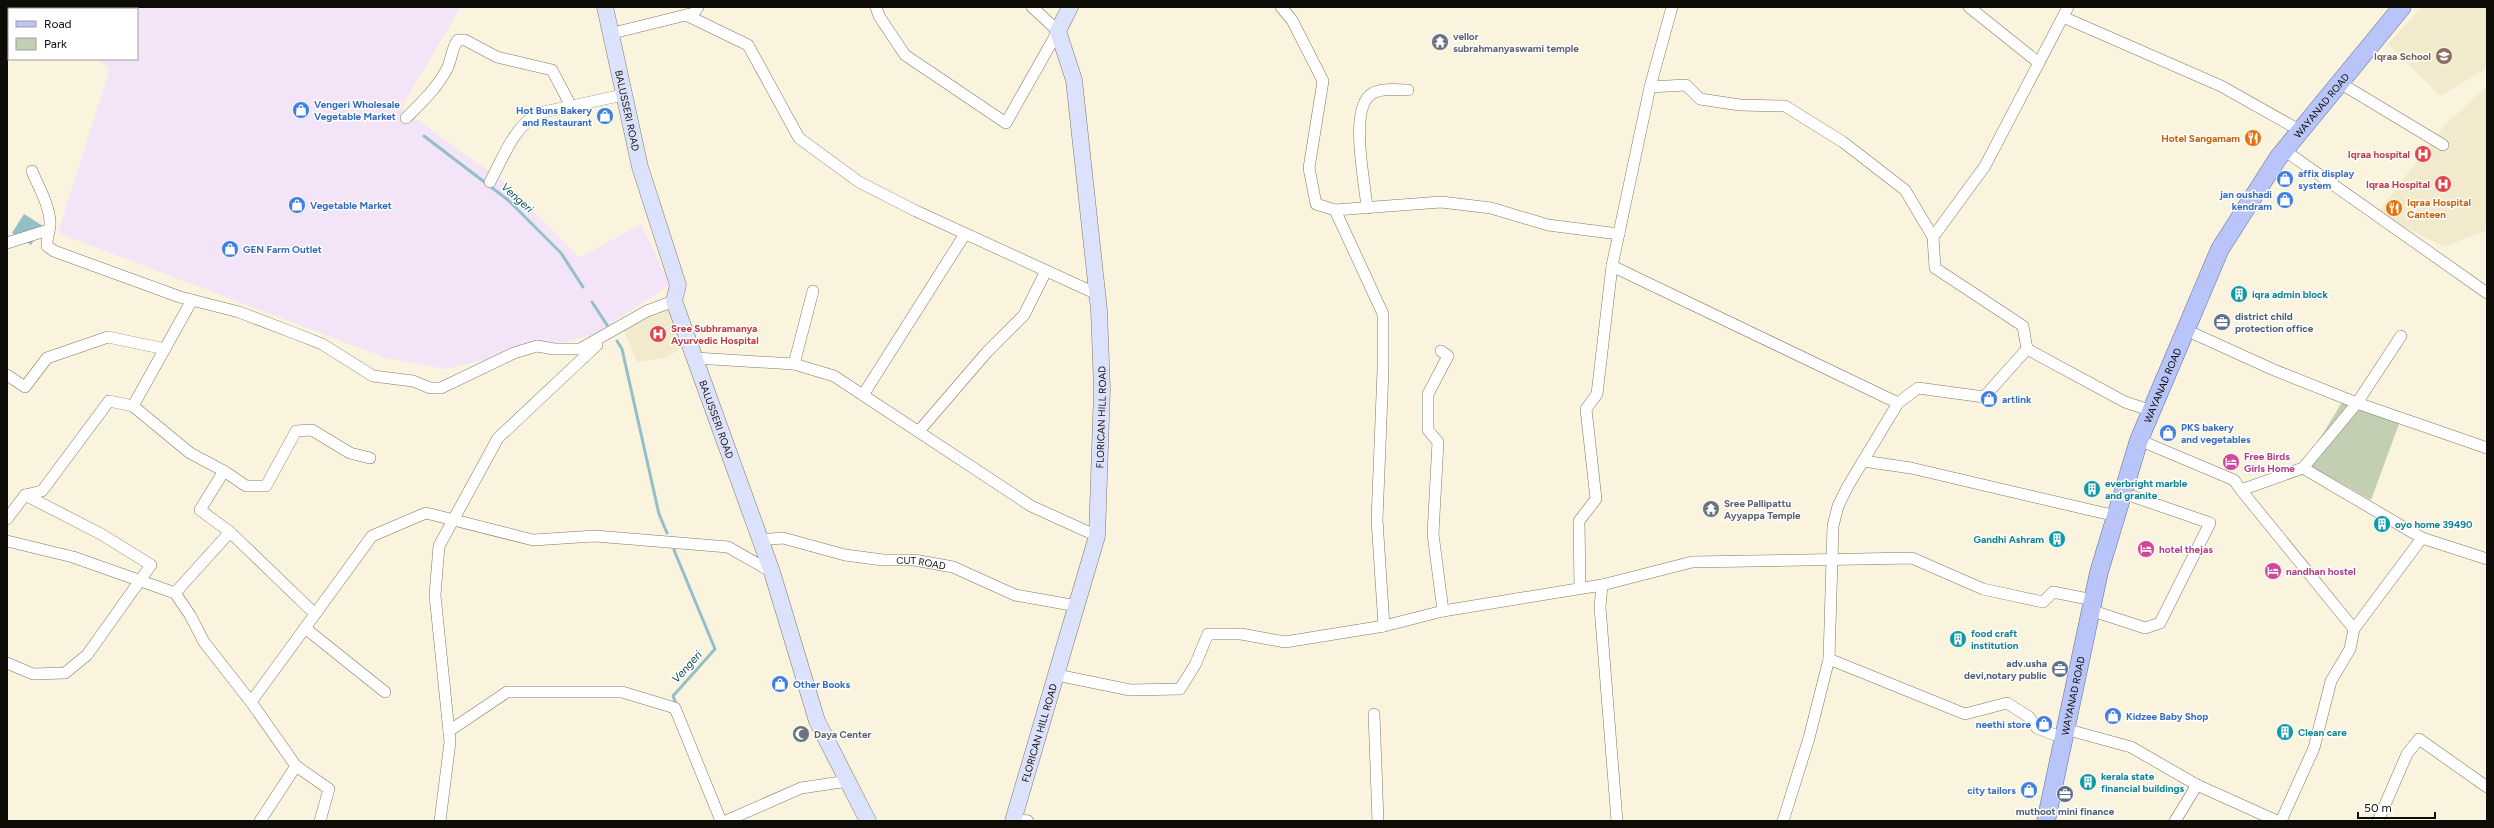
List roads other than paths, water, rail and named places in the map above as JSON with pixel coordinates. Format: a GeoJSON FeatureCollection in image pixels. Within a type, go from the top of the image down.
{"type":"FeatureCollection","features":[{"type":"Feature","properties":{"kind":"main road","name":"BALUSSERI ROAD"},"geometry":{"type":"LineString","coordinates":[[605,7],[609,34],[640,167],[678,285],[674,301],[772,572],[817,721],[868,821]]}},
{"type":"Feature","properties":{"kind":"main road"},"geometry":{"type":"LineString","coordinates":[[1058,32],[1070,7]]}},
{"type":"Feature","properties":{"kind":"main road","name":"WAYANAD ROAD"},"geometry":{"type":"LineString","coordinates":[[2048,821],[2064,734],[2092,605],[2116,516],[2139,440],[2220,249],[2284,150],[2340,83],[2400,16]]}},
{"type":"Feature","properties":{"kind":"main road","name":"FLORICAN HILL ROAD"},"geometry":{"type":"LineString","coordinates":[[1018,820],[1057,675],[1097,536],[1102,389],[1098,294],[1074,80],[1058,32]]}},
{"type":"Feature","properties":{"kind":"street"},"geometry":{"type":"LineString","coordinates":[[609,34],[694,13],[698,7]]}},
{"type":"Feature","properties":{"kind":"street"},"geometry":{"type":"LineString","coordinates":[[876,7],[879,16],[905,55],[1006,123],[1058,32],[1032,7]]}},
{"type":"Feature","properties":{"kind":"street"},"geometry":{"type":"LineString","coordinates":[[1281,7],[1292,20],[1323,81],[1308,168],[1316,204],[1335,210],[1441,202],[1491,208],[1548,225],[1618,234]]}},
{"type":"Feature","properties":{"kind":"street"},"geometry":{"type":"LineString","coordinates":[[1580,588],[1579,521],[1596,499],[1586,409],[1597,394],[1612,266],[1618,234],[1650,87],[1672,7]]}},
{"type":"Feature","properties":{"kind":"street"},"geometry":{"type":"LineString","coordinates":[[1969,7],[2039,63]]}},
{"type":"Feature","properties":{"kind":"street"},"geometry":{"type":"LineString","coordinates":[[1933,237],[1985,166],[2065,12],[2221,86],[2300,130]]}},
{"type":"Feature","properties":{"kind":"street"},"geometry":{"type":"LineString","coordinates":[[686,15],[748,44],[799,138],[858,182],[965,234],[1098,294]]}},
{"type":"Feature","properties":{"kind":"street"},"geometry":{"type":"LineString","coordinates":[[406,118],[438,83],[448,68],[453,47],[458,40],[465,40],[508,61],[552,70],[571,106]]}},
{"type":"Feature","properties":{"kind":"street"},"geometry":{"type":"LineString","coordinates":[[2340,83],[2443,145]]}},
{"type":"Feature","properties":{"kind":"street"},"geometry":{"type":"LineString","coordinates":[[1650,87],[1686,85],[1700,99],[1740,105],[1785,106],[1843,142],[1905,190],[1933,237],[1935,268],[2023,326],[2027,348]]}},
{"type":"Feature","properties":{"kind":"street"},"geometry":{"type":"LineString","coordinates":[[1367,208],[1359,123],[1361,109],[1369,96],[1381,91],[1408,90]]}},
{"type":"Feature","properties":{"kind":"street"},"geometry":{"type":"LineString","coordinates":[[490,182],[518,130],[528,119],[539,113],[623,94]]}},
{"type":"Feature","properties":{"kind":"street"},"geometry":{"type":"LineString","coordinates":[[2284,150],[2487,293]]}},
{"type":"Feature","properties":{"kind":"street"},"geometry":{"type":"LineString","coordinates":[[32,171],[45,202],[50,223],[46,237],[47,246],[54,252],[192,300],[239,312],[322,344],[373,376],[413,381],[430,388],[441,388],[520,351],[537,346],[554,349],[580,349],[610,334],[647,311],[674,301]]}},
{"type":"Feature","properties":{"kind":"street"},"geometry":{"type":"LineString","coordinates":[[1335,210],[1383,314],[1383,370],[1377,520],[1384,626]]}},
{"type":"Feature","properties":{"kind":"street"},"geometry":{"type":"LineString","coordinates":[[7,243],[48,230]]}},
{"type":"Feature","properties":{"kind":"street"},"geometry":{"type":"LineString","coordinates":[[864,394],[965,234]]}},
{"type":"Feature","properties":{"kind":"street"},"geometry":{"type":"LineString","coordinates":[[1612,266],[1898,403]]}},
{"type":"Feature","properties":{"kind":"street"},"geometry":{"type":"LineString","coordinates":[[919,431],[987,352],[1024,315],[1046,271]]}},
{"type":"Feature","properties":{"kind":"street"},"geometry":{"type":"LineString","coordinates":[[794,364],[813,291]]}},
{"type":"Feature","properties":{"kind":"street"},"geometry":{"type":"LineString","coordinates":[[133,406],[192,300]]}},
{"type":"Feature","properties":{"kind":"street"},"geometry":{"type":"LineString","coordinates":[[2186,330],[2274,370],[2357,403],[2487,448]]}},
{"type":"Feature","properties":{"kind":"street"},"geometry":{"type":"LineString","coordinates":[[440,821],[450,742],[435,596],[438,546],[498,438],[610,334]]}},
{"type":"Feature","properties":{"kind":"street"},"geometry":{"type":"LineString","coordinates":[[2241,490],[2303,468],[2357,403],[2401,336]]}},
{"type":"Feature","properties":{"kind":"street"},"geometry":{"type":"LineString","coordinates":[[7,375],[25,387],[47,358],[108,337],[165,349]]}},
{"type":"Feature","properties":{"kind":"street"},"geometry":{"type":"LineString","coordinates":[[1783,821],[1809,738],[1829,659],[1833,526],[1838,506],[1898,403],[1918,388],[1984,397],[2027,348]]}},
{"type":"Feature","properties":{"kind":"street"},"geometry":{"type":"LineString","coordinates":[[2027,348],[2125,402],[2152,411]]}},
{"type":"Feature","properties":{"kind":"street"},"geometry":{"type":"LineString","coordinates":[[1441,351],[1448,356],[1428,394],[1428,430],[1438,442],[1433,534],[1443,611]]}},
{"type":"Feature","properties":{"kind":"street"},"geometry":{"type":"LineString","coordinates":[[695,358],[794,364],[834,376],[864,394],[1031,506],[1097,536]]}},
{"type":"Feature","properties":{"kind":"street"},"geometry":{"type":"LineString","coordinates":[[7,519],[25,495],[42,491],[108,401],[133,406],[190,452],[224,471],[246,486],[266,486],[296,432],[312,430],[350,453],[370,458]]}},
{"type":"Feature","properties":{"kind":"street"},"geometry":{"type":"LineString","coordinates":[[2139,440],[2234,480],[2354,629]]}},
{"type":"Feature","properties":{"kind":"street"},"geometry":{"type":"LineString","coordinates":[[1863,461],[1911,468],[2116,516]]}},
{"type":"Feature","properties":{"kind":"street"},"geometry":{"type":"LineString","coordinates":[[2303,468],[2422,538],[2487,559]]}},
{"type":"Feature","properties":{"kind":"street"},"geometry":{"type":"LineString","coordinates":[[224,471],[200,510],[230,532],[315,614]]}},
{"type":"Feature","properties":{"kind":"street"},"geometry":{"type":"LineString","coordinates":[[1057,675],[1130,690],[1180,689],[1195,664],[1208,634],[1241,634],[1284,642],[1384,626],[1443,611],[1602,584],[1692,562],[1912,558],[1983,589],[2043,602],[2053,592],[2092,605],[2145,628],[2160,623],[2210,523],[2124,493]]}},
{"type":"Feature","properties":{"kind":"street"},"geometry":{"type":"LineString","coordinates":[[7,663],[32,674],[65,673],[87,655],[142,581],[152,565],[101,534],[25,495]]}},
{"type":"Feature","properties":{"kind":"street"},"geometry":{"type":"LineString","coordinates":[[251,702],[372,536],[426,513],[452,521],[533,540],[595,536],[728,547],[772,572]]}},
{"type":"Feature","properties":{"kind":"street"},"geometry":{"type":"LineString","coordinates":[[175,593],[230,532]]}},
{"type":"Feature","properties":{"kind":"street","name":"CUT ROAD"},"geometry":{"type":"LineString","coordinates":[[760,540],[783,538],[845,555],[883,560],[914,560],[953,567],[1015,595],[1077,606]]}},
{"type":"Feature","properties":{"kind":"street"},"geometry":{"type":"LineString","coordinates":[[2281,821],[2314,748],[2331,681],[2350,649],[2354,629],[2422,538]]}},
{"type":"Feature","properties":{"kind":"street"},"geometry":{"type":"LineString","coordinates":[[7,541],[73,557],[175,593],[190,615],[204,642],[251,702],[296,766],[329,789],[320,821]]}},
{"type":"Feature","properties":{"kind":"street"},"geometry":{"type":"LineString","coordinates":[[1602,584],[1600,607],[1617,821]]}},
{"type":"Feature","properties":{"kind":"street"},"geometry":{"type":"LineString","coordinates":[[305,628],[385,692]]}},
{"type":"Feature","properties":{"kind":"street"},"geometry":{"type":"LineString","coordinates":[[1829,659],[1965,714],[2007,703],[2029,717],[2037,728],[2132,747],[2197,785],[2277,821]]}},
{"type":"Feature","properties":{"kind":"street"},"geometry":{"type":"LineString","coordinates":[[449,731],[507,692],[622,692],[675,708],[721,821]]}},
{"type":"Feature","properties":{"kind":"street"},"geometry":{"type":"LineString","coordinates":[[1374,714],[1378,821]]}},
{"type":"Feature","properties":{"kind":"street"},"geometry":{"type":"LineString","coordinates":[[2378,821],[2407,754],[2419,739],[2487,787]]}},
{"type":"Feature","properties":{"kind":"street"},"geometry":{"type":"LineString","coordinates":[[260,821],[296,766]]}},
{"type":"Feature","properties":{"kind":"street"},"geometry":{"type":"LineString","coordinates":[[726,821],[801,788],[848,781]]}},
{"type":"Feature","properties":{"kind":"street"},"geometry":{"type":"LineString","coordinates":[[2175,821],[2197,785]]}},
{"type":"Feature","properties":{"kind":"water"},"geometry":{"type":"Polygon","coordinates":[[[24,214],[43,226],[31,245],[12,233],[24,214]]]}},
{"type":"Feature","properties":{"kind":"waterway","name":"Vengeri"},"geometry":{"type":"LineString","coordinates":[[424,136],[508,200],[561,253],[583,287]]}},
{"type":"Feature","properties":{"kind":"waterway"},"geometry":{"type":"LineString","coordinates":[[592,302],[607,325]]}},
{"type":"Feature","properties":{"kind":"waterway","name":"Vengeri"},"geometry":{"type":"LineString","coordinates":[[617,341],[622,349],[659,514],[667,533]]}},
{"type":"Feature","properties":{"kind":"waterway","name":"Vengeri"},"geometry":{"type":"LineString","coordinates":[[674,550],[715,649],[673,696],[677,706]]}},
{"type":"Feature","properties":{"kind":"place","name":"vellor subrahmanyaswami temple"},"geometry":{"type":"Point","coordinates":[1440,42]}},
{"type":"Feature","properties":{"kind":"place","name":"Iqraa School"},"geometry":{"type":"Point","coordinates":[2444,56]}},
{"type":"Feature","properties":{"kind":"place","name":"Vengeri Wholesale Vegetable Market"},"geometry":{"type":"Point","coordinates":[301,110]}},
{"type":"Feature","properties":{"kind":"place","name":"Hot Buns Bakery and Restaurant"},"geometry":{"type":"Point","coordinates":[605,116]}},
{"type":"Feature","properties":{"kind":"place","name":"Hotel Sangamam"},"geometry":{"type":"Point","coordinates":[2253,138]}},
{"type":"Feature","properties":{"kind":"place","name":"Iqraa hospital"},"geometry":{"type":"Point","coordinates":[2423,154]}},
{"type":"Feature","properties":{"kind":"place","name":"affix display system"},"geometry":{"type":"Point","coordinates":[2285,179]}},
{"type":"Feature","properties":{"kind":"place","name":"Iqraa Hospital"},"geometry":{"type":"Point","coordinates":[2443,184]}},
{"type":"Feature","properties":{"kind":"place","name":"jan oushadi kendram"},"geometry":{"type":"Point","coordinates":[2285,200]}},
{"type":"Feature","properties":{"kind":"place","name":"Vegetable Market"},"geometry":{"type":"Point","coordinates":[297,205]}},
{"type":"Feature","properties":{"kind":"place","name":"Iqraa Hospital Canteen"},"geometry":{"type":"Point","coordinates":[2394,208]}},
{"type":"Feature","properties":{"kind":"place","name":"GEN Farm Outlet"},"geometry":{"type":"Point","coordinates":[230,249]}},
{"type":"Feature","properties":{"kind":"place","name":"iqra admin block"},"geometry":{"type":"Point","coordinates":[2239,294]}},
{"type":"Feature","properties":{"kind":"place","name":"district child protection office"},"geometry":{"type":"Point","coordinates":[2222,322]}},
{"type":"Feature","properties":{"kind":"place","name":"Sree Subhramanya Ayurvedic Hospital"},"geometry":{"type":"Point","coordinates":[658,334]}},
{"type":"Feature","properties":{"kind":"place","name":"artlink"},"geometry":{"type":"Point","coordinates":[1989,399]}},
{"type":"Feature","properties":{"kind":"place","name":"PKS bakery and vegetables"},"geometry":{"type":"Point","coordinates":[2168,433]}},
{"type":"Feature","properties":{"kind":"place","name":"Free Birds Girls Home"},"geometry":{"type":"Point","coordinates":[2231,462]}},
{"type":"Feature","properties":{"kind":"place","name":"everbright marble and granite"},"geometry":{"type":"Point","coordinates":[2092,489]}},
{"type":"Feature","properties":{"kind":"place","name":"Sree Pallipattu Ayyappa Temple"},"geometry":{"type":"Point","coordinates":[1711,509]}},
{"type":"Feature","properties":{"kind":"place","name":"oyo home 39490"},"geometry":{"type":"Point","coordinates":[2382,524]}},
{"type":"Feature","properties":{"kind":"place","name":"Gandhi Ashram"},"geometry":{"type":"Point","coordinates":[2057,539]}},
{"type":"Feature","properties":{"kind":"place","name":"hotel thejas"},"geometry":{"type":"Point","coordinates":[2146,549]}},
{"type":"Feature","properties":{"kind":"place","name":"nandhan hostel"},"geometry":{"type":"Point","coordinates":[2273,571]}},
{"type":"Feature","properties":{"kind":"place","name":"food craft institution"},"geometry":{"type":"Point","coordinates":[1958,639]}},
{"type":"Feature","properties":{"kind":"place","name":"adv.usha devi,notary public"},"geometry":{"type":"Point","coordinates":[2060,669]}},
{"type":"Feature","properties":{"kind":"place","name":"Other Books"},"geometry":{"type":"Point","coordinates":[780,684]}},
{"type":"Feature","properties":{"kind":"place","name":"Kidzee Baby Shop"},"geometry":{"type":"Point","coordinates":[2113,716]}},
{"type":"Feature","properties":{"kind":"place","name":"neethi store"},"geometry":{"type":"Point","coordinates":[2044,724]}},
{"type":"Feature","properties":{"kind":"place","name":"Clean care"},"geometry":{"type":"Point","coordinates":[2285,732]}},
{"type":"Feature","properties":{"kind":"place","name":"Daya Center"},"geometry":{"type":"Point","coordinates":[801,734]}},
{"type":"Feature","properties":{"kind":"place","name":"kerala state financial buildings"},"geometry":{"type":"Point","coordinates":[2088,782]}},
{"type":"Feature","properties":{"kind":"place","name":"city tailors"},"geometry":{"type":"Point","coordinates":[2029,790]}},
{"type":"Feature","properties":{"kind":"place","name":"muthoot mini finance"},"geometry":{"type":"Point","coordinates":[2065,794]}}]}
